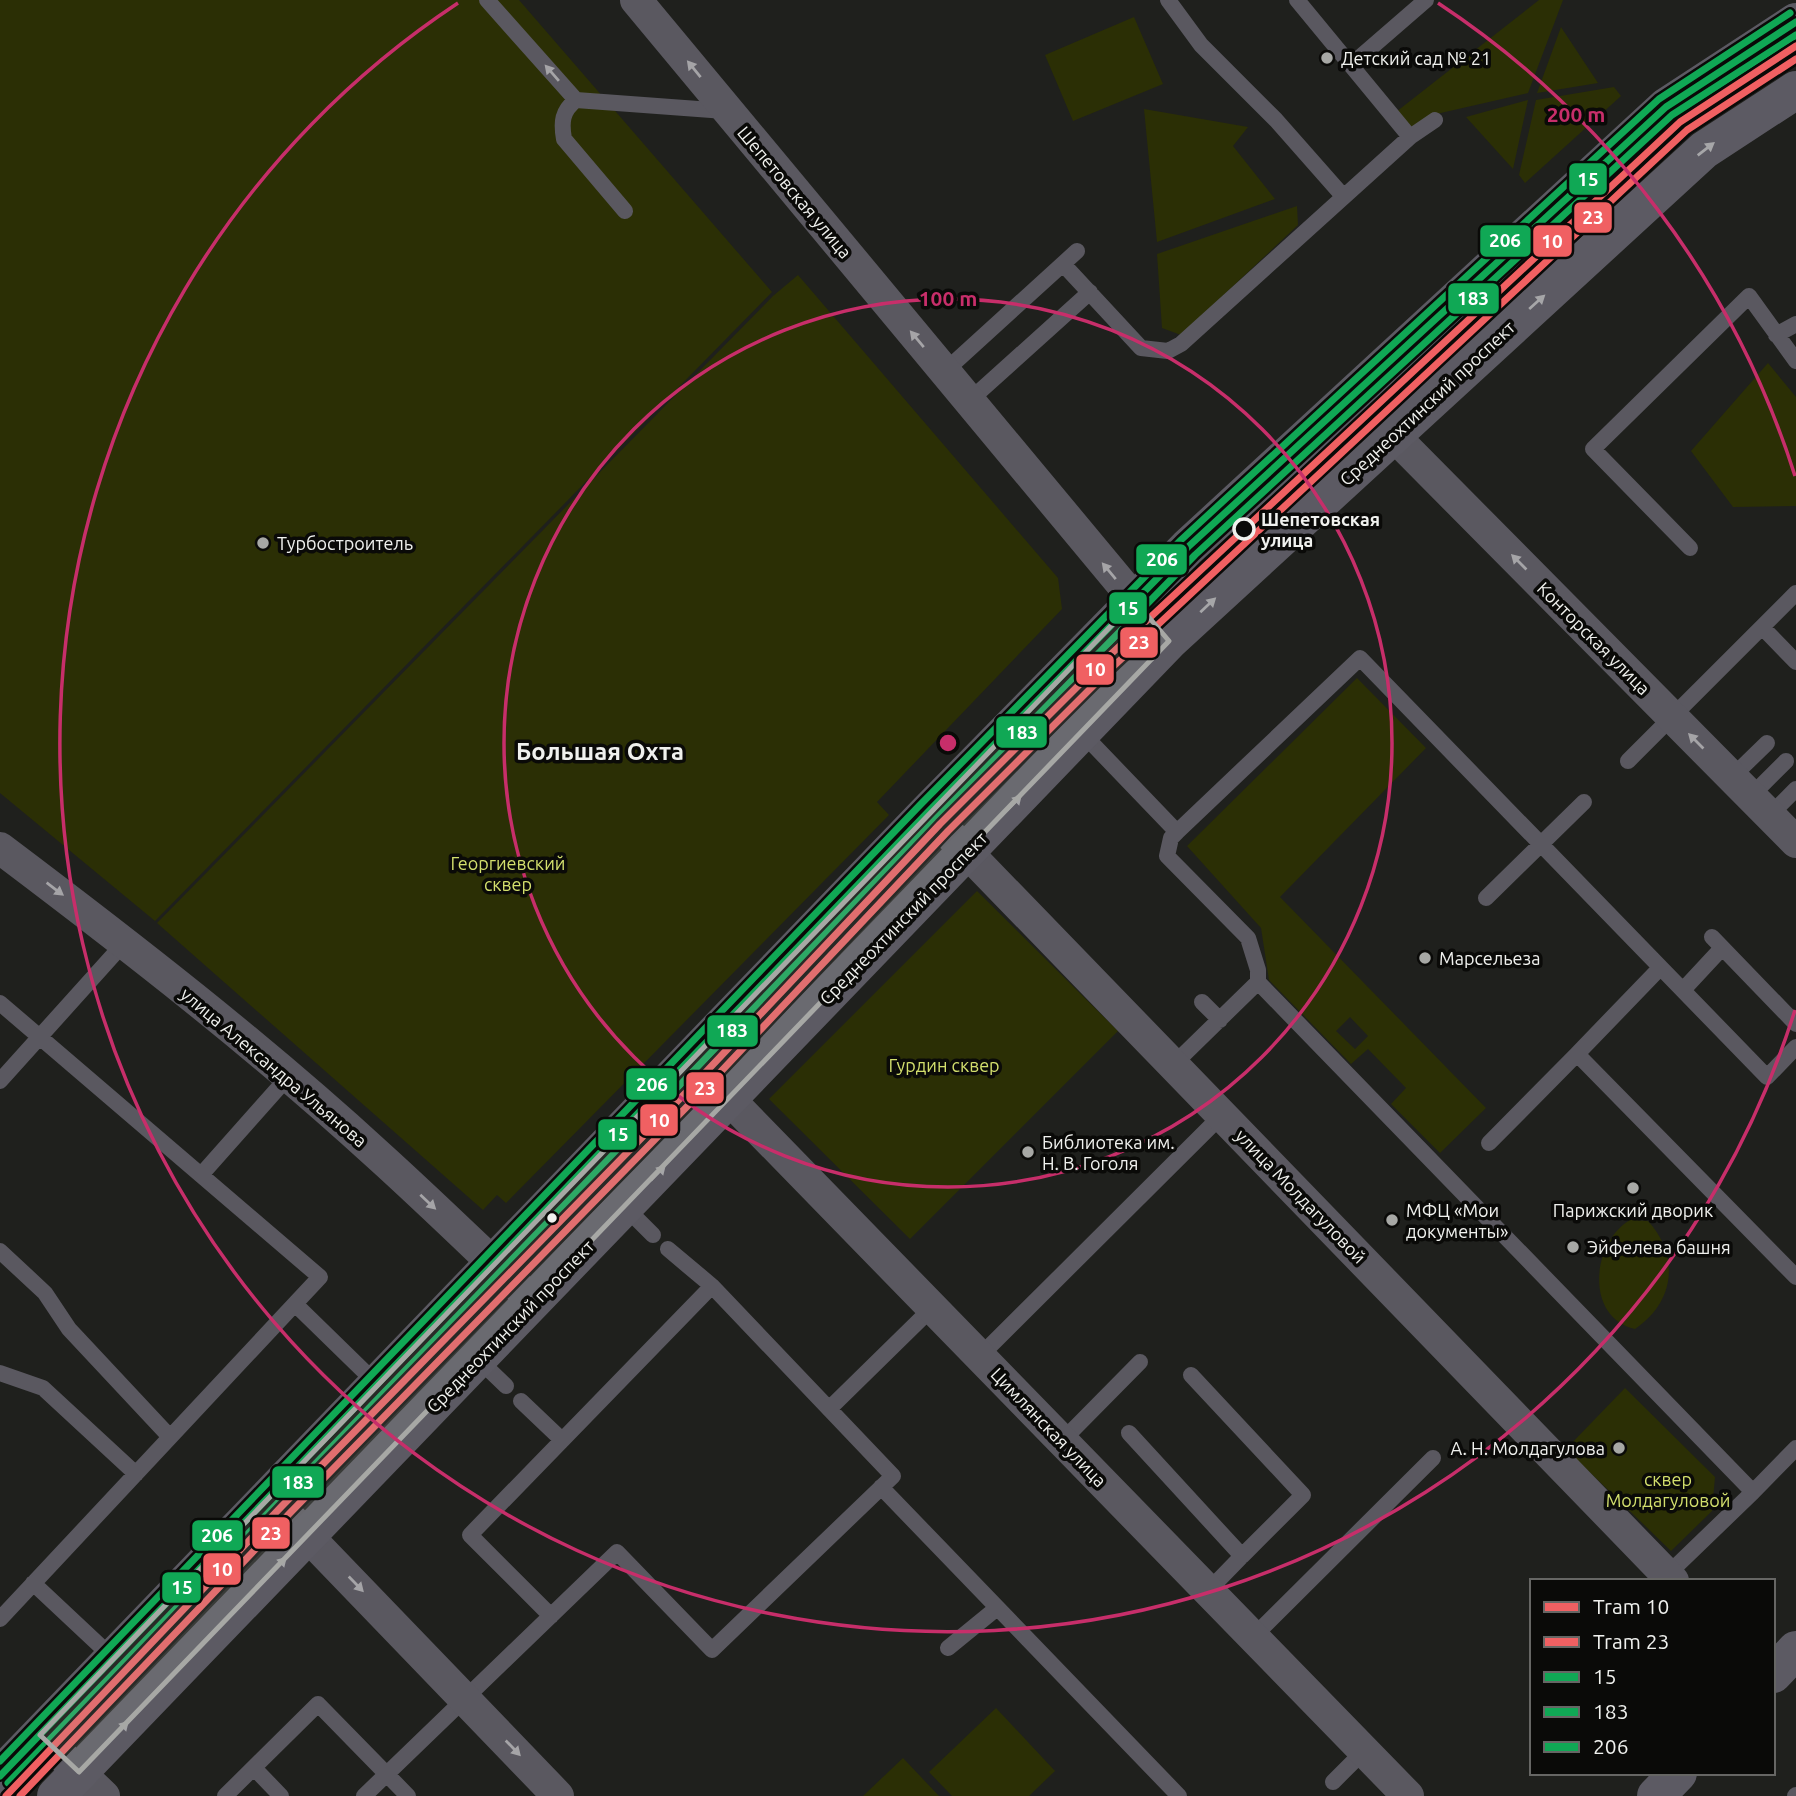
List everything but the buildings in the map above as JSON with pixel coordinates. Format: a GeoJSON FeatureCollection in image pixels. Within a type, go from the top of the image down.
{"type":"FeatureCollection","features":[{"type":"Feature","properties":{"kind":"main road"},"geometry":{"type":"LineString","coordinates":[[0,1776],[928,812],[1188,547],[1666,107],[1796,22]]}},
{"type":"Feature","properties":{"kind":"main road","name":"Среднеохтинский проспект"},"geometry":{"type":"LineString","coordinates":[[80,1788],[309,1535],[1169,641],[1704,150],[1796,90]]}},
{"type":"Feature","properties":{"kind":"main road"},"geometry":{"type":"LineString","coordinates":[[1775,1672],[1796,1650]]}},
{"type":"Feature","properties":{"kind":"main road"},"geometry":{"type":"LineString","coordinates":[[1656,1796],[1676,1775]]}},
{"type":"Feature","properties":{"kind":"street","name":"Шепетовская улица"},"geometry":{"type":"LineString","coordinates":[[636,0],[1169,641]]}},
{"type":"Feature","properties":{"kind":"street","name":"Конторская улица"},"geometry":{"type":"LineString","coordinates":[[1392,434],[1772,816]]}},
{"type":"Feature","properties":{"kind":"street","name":"улица Молдагуловой"},"geometry":{"type":"LineString","coordinates":[[928,812],[1670,1578]]}},
{"type":"Feature","properties":{"kind":"street","name":"улица Александра Ульянова"},"geometry":{"type":"LineString","coordinates":[[0,848],[125,942],[288,1077],[378,1155],[533,1301]]}},
{"type":"Feature","properties":{"kind":"street","name":"Цимлянская улица"},"geometry":{"type":"LineString","coordinates":[[690,1059],[1408,1796]]}},
{"type":"Feature","properties":{"kind":"street"},"geometry":{"type":"LineString","coordinates":[[270,1496],[558,1796]]}},
{"type":"Feature","properties":{"kind":"street"},"geometry":{"type":"LineString","coordinates":[[40,1735],[80,1788]]}},
{"type":"Feature","properties":{"kind":"lane"},"geometry":{"type":"LineString","coordinates":[[488,0],[576,100],[727,111]]}},
{"type":"Feature","properties":{"kind":"lane"},"geometry":{"type":"LineString","coordinates":[[1168,0],[1200,45],[1276,120],[1343,196]]}},
{"type":"Feature","properties":{"kind":"lane"},"geometry":{"type":"LineString","coordinates":[[1297,0],[1410,137]]}},
{"type":"Feature","properties":{"kind":"lane"},"geometry":{"type":"LineString","coordinates":[[1350,65],[1426,0]]}},
{"type":"Feature","properties":{"kind":"lane"},"geometry":{"type":"LineString","coordinates":[[576,100],[567,108],[562,124],[564,139],[625,211]]}},
{"type":"Feature","properties":{"kind":"lane"},"geometry":{"type":"LineString","coordinates":[[1063,264],[1141,348],[1168,351],[1181,344],[1410,137],[1435,120]]}},
{"type":"Feature","properties":{"kind":"lane"},"geometry":{"type":"LineString","coordinates":[[944,372],[1077,251]]}},
{"type":"Feature","properties":{"kind":"lane"},"geometry":{"type":"LineString","coordinates":[[969,401],[1090,292]]}},
{"type":"Feature","properties":{"kind":"lane"},"geometry":{"type":"LineString","coordinates":[[1690,548],[1593,449],[1749,296],[1796,361]]}},
{"type":"Feature","properties":{"kind":"lane"},"geometry":{"type":"LineString","coordinates":[[1776,335],[1796,324]]}},
{"type":"Feature","properties":{"kind":"lane"},"geometry":{"type":"LineString","coordinates":[[1628,761],[1796,593]]}},
{"type":"Feature","properties":{"kind":"lane"},"geometry":{"type":"LineString","coordinates":[[1762,627],[1796,662]]}},
{"type":"Feature","properties":{"kind":"lane"},"geometry":{"type":"LineString","coordinates":[[1753,1492],[1258,982],[1258,970],[1248,938],[1167,856],[1171,838],[1360,658],[1767,1077],[1796,1047]]}},
{"type":"Feature","properties":{"kind":"lane"},"geometry":{"type":"LineString","coordinates":[[1082,733],[1177,832]]}},
{"type":"Feature","properties":{"kind":"lane"},"geometry":{"type":"LineString","coordinates":[[1767,743],[1772,816]]}},
{"type":"Feature","properties":{"kind":"lane"},"geometry":{"type":"LineString","coordinates":[[1772,816],[1786,761]]}},
{"type":"Feature","properties":{"kind":"lane"},"geometry":{"type":"LineString","coordinates":[[1772,816],[1796,789]]}},
{"type":"Feature","properties":{"kind":"lane"},"geometry":{"type":"LineString","coordinates":[[1486,898],[1584,802]]}},
{"type":"Feature","properties":{"kind":"lane"},"geometry":{"type":"LineString","coordinates":[[0,1081],[125,942]]}},
{"type":"Feature","properties":{"kind":"lane"},"geometry":{"type":"LineString","coordinates":[[1683,990],[1717,943],[1796,1024]]}},
{"type":"Feature","properties":{"kind":"lane"},"geometry":{"type":"LineString","coordinates":[[1489,1143],[1660,968]]}},
{"type":"Feature","properties":{"kind":"lane"},"geometry":{"type":"LineString","coordinates":[[1173,1065],[1258,982]]}},
{"type":"Feature","properties":{"kind":"lane"},"geometry":{"type":"LineString","coordinates":[[1202,1002],[1220,1020]]}},
{"type":"Feature","properties":{"kind":"lane"},"geometry":{"type":"LineString","coordinates":[[0,1003],[320,1277],[0,1619]]}},
{"type":"Feature","properties":{"kind":"lane"},"geometry":{"type":"LineString","coordinates":[[1577,1054],[1796,1277]]}},
{"type":"Feature","properties":{"kind":"lane"},"geometry":{"type":"LineString","coordinates":[[201,1175],[288,1077]]}},
{"type":"Feature","properties":{"kind":"lane"},"geometry":{"type":"LineString","coordinates":[[980,1356],[1222,1115]]}},
{"type":"Feature","properties":{"kind":"lane"},"geometry":{"type":"LineString","coordinates":[[625,1207],[653,1235]]}},
{"type":"Feature","properties":{"kind":"lane"},"geometry":{"type":"LineString","coordinates":[[364,1796],[617,1552],[712,1650],[894,1476],[712,1286],[668,1249]]}},
{"type":"Feature","properties":{"kind":"lane"},"geometry":{"type":"LineString","coordinates":[[0,1251],[45,1293],[69,1329],[170,1437]]}},
{"type":"Feature","properties":{"kind":"lane"},"geometry":{"type":"LineString","coordinates":[[551,1616],[470,1535],[712,1286]]}},
{"type":"Feature","properties":{"kind":"lane"},"geometry":{"type":"LineString","coordinates":[[295,1304],[377,1384]]}},
{"type":"Feature","properties":{"kind":"lane"},"geometry":{"type":"LineString","coordinates":[[829,1409],[932,1308]]}},
{"type":"Feature","properties":{"kind":"lane"},"geometry":{"type":"LineString","coordinates":[[478,1359],[506,1387]]}},
{"type":"Feature","properties":{"kind":"lane"},"geometry":{"type":"LineString","coordinates":[[1062,1441],[1140,1362]]}},
{"type":"Feature","properties":{"kind":"lane"},"geometry":{"type":"LineString","coordinates":[[0,1373],[43,1388],[136,1474]]}},
{"type":"Feature","properties":{"kind":"lane"},"geometry":{"type":"LineString","coordinates":[[1191,1375],[1303,1495],[1208,1591]]}},
{"type":"Feature","properties":{"kind":"lane"},"geometry":{"type":"LineString","coordinates":[[521,1401],[562,1440]]}},
{"type":"Feature","properties":{"kind":"lane"},"geometry":{"type":"LineString","coordinates":[[1129,1433],[1242,1556]]}},
{"type":"Feature","properties":{"kind":"lane"},"geometry":{"type":"LineString","coordinates":[[1670,1578],[1796,1448]]}},
{"type":"Feature","properties":{"kind":"lane"},"geometry":{"type":"LineString","coordinates":[[1254,1637],[1433,1458]]}},
{"type":"Feature","properties":{"kind":"lane"},"geometry":{"type":"LineString","coordinates":[[881,1487],[1179,1796]]}},
{"type":"Feature","properties":{"kind":"lane"},"geometry":{"type":"LineString","coordinates":[[33,1583],[113,1658]]}},
{"type":"Feature","properties":{"kind":"lane"},"geometry":{"type":"LineString","coordinates":[[948,1648],[997,1608]]}},
{"type":"Feature","properties":{"kind":"lane"},"geometry":{"type":"LineString","coordinates":[[225,1796],[318,1704],[408,1796]]}},
{"type":"Feature","properties":{"kind":"lane"},"geometry":{"type":"LineString","coordinates":[[1333,1782],[1364,1751]]}},
{"type":"Feature","properties":{"kind":"lane"},"geometry":{"type":"LineString","coordinates":[[254,1768],[281,1796]]}},
{"type":"Feature","properties":{"kind":"highlighted area"},"geometry":{"type":"Polygon","coordinates":[[[1135,601],[1169,641],[79,1772],[40,1735],[1135,601]]]}},
{"type":"Feature","properties":{"kind":"green space","name":"Турбостроитель"},"geometry":{"type":"Polygon","coordinates":[[[0,0],[519,0],[772,292],[155,921],[0,793],[0,0]]]}},
{"type":"Feature","properties":{"kind":"green space"},"geometry":{"type":"Polygon","coordinates":[[[1539,0],[1563,0],[1528,93],[1432,115],[1411,129],[1396,112],[1539,0]]]}},
{"type":"Feature","properties":{"kind":"green space"},"geometry":{"type":"Polygon","coordinates":[[[1134,17],[1163,84],[1073,121],[1045,55],[1134,17]]]}},
{"type":"Feature","properties":{"kind":"green space"},"geometry":{"type":"Polygon","coordinates":[[[1561,27],[1598,83],[1537,93],[1561,27]]]}},
{"type":"Feature","properties":{"kind":"green space"},"geometry":{"type":"Polygon","coordinates":[[[1614,87],[1621,96],[1525,183],[1519,175],[1536,100],[1614,87]]]}},
{"type":"Feature","properties":{"kind":"green space"},"geometry":{"type":"Polygon","coordinates":[[[1528,100],[1513,169],[1466,117],[1528,100]]]}},
{"type":"Feature","properties":{"kind":"green space"},"geometry":{"type":"Polygon","coordinates":[[[1144,109],[1248,127],[1233,146],[1275,199],[1157,242],[1144,109]]]}},
{"type":"Feature","properties":{"kind":"green space"},"geometry":{"type":"Polygon","coordinates":[[[1297,206],[1298,225],[1181,335],[1162,328],[1157,254],[1297,206]]]}},
{"type":"Feature","properties":{"kind":"green space","name":"Георгиевский сквер"},"geometry":{"type":"Polygon","coordinates":[[[798,275],[1058,578],[1062,609],[877,802],[889,815],[506,1203],[497,1195],[483,1210],[157,923],[773,296],[798,275]]]}},
{"type":"Feature","properties":{"kind":"green space"},"geometry":{"type":"Polygon","coordinates":[[[1768,363],[1796,397],[1796,506],[1733,507],[1691,451],[1768,363]]]}},
{"type":"Feature","properties":{"kind":"green space"},"geometry":{"type":"Polygon","coordinates":[[[1357,678],[1426,748],[1280,897],[1486,1108],[1440,1153],[1391,1104],[1406,1088],[1368,1049],[1351,1064],[1269,980],[1261,928],[1187,846],[1357,678]],[[1350,1017],[1336,1031],[1355,1049],[1368,1036],[1350,1017]]]}},
{"type":"Feature","properties":{"kind":"green space","name":"Гурдин сквер"},"geometry":{"type":"Polygon","coordinates":[[[977,891],[1118,1031],[910,1239],[769,1099],[977,891]]]}},
{"type":"Feature","properties":{"kind":"green space"},"geometry":{"type":"Polygon","coordinates":[[[1630,1220],[1648,1221],[1665,1249],[1668,1263],[1665,1292],[1658,1306],[1635,1329],[1619,1322],[1607,1310],[1601,1295],[1599,1278],[1601,1261],[1608,1245],[1617,1231],[1630,1220]]]}},
{"type":"Feature","properties":{"kind":"green space","name":"сквер Молдагуловой"},"geometry":{"type":"Polygon","coordinates":[[[1625,1388],[1715,1477],[1712,1511],[1671,1551],[1566,1449],[1625,1388]]]}},
{"type":"Feature","properties":{"kind":"green space"},"geometry":{"type":"Polygon","coordinates":[[[996,1708],[1055,1771],[1029,1796],[952,1796],[929,1772],[996,1708]]]}},
{"type":"Feature","properties":{"kind":"green space"},"geometry":{"type":"Polygon","coordinates":[[[903,1758],[939,1796],[863,1796],[903,1758]]]}},
{"type":"Feature","properties":{"kind":"tram line","name":"10"},"geometry":{"type":"LineString","coordinates":[[6,1796],[281,1507],[704,1074],[940,824],[1095,669],[1680,122],[1796,46]]}},
{"type":"Feature","properties":{"kind":"tram line","name":"23"},"geometry":{"type":"LineString","coordinates":[[20,1796],[289,1514],[712,1081],[948,831],[1102,677],[1687,130],[1796,59]]}},
{"type":"Feature","properties":{"kind":"transit line","name":"206"},"geometry":{"type":"LineString","coordinates":[[0,1761],[920,805],[1181,540],[1659,99],[1790,13]]}},
{"type":"Feature","properties":{"kind":"transit line","name":"15"},"geometry":{"type":"LineString","coordinates":[[0,1776],[928,812],[1188,547],[1666,107],[1796,22]]}},
{"type":"Feature","properties":{"kind":"transit line","name":"183"},"geometry":{"type":"LineString","coordinates":[[8,1783],[936,819],[1195,555],[1672,115],[1796,35]]}},
{"type":"Feature","properties":{"kind":"place","name":"Детский сад № 21"},"geometry":{"type":"Point","coordinates":[1327,58]}},
{"type":"Feature","properties":{"kind":"place","name":"Шепетовская улица"},"geometry":{"type":"Point","coordinates":[1244,529]}},
{"type":"Feature","properties":{"kind":"place","name":"Турбостроитель"},"geometry":{"type":"Point","coordinates":[263,543]}},
{"type":"Feature","properties":{"kind":"place","name":"Марсельеза"},"geometry":{"type":"Point","coordinates":[1425,958]}},
{"type":"Feature","properties":{"kind":"place","name":"Библиотека им. Н. В. Гоголя"},"geometry":{"type":"Point","coordinates":[1028,1152]}},
{"type":"Feature","properties":{"kind":"place","name":"Парижский дворик"},"geometry":{"type":"Point","coordinates":[1633,1188]}},
{"type":"Feature","properties":{"kind":"place","name":"МФЦ «Мои документы»"},"geometry":{"type":"Point","coordinates":[1392,1220]}},
{"type":"Feature","properties":{"kind":"place","name":"Эйфелева башня"},"geometry":{"type":"Point","coordinates":[1573,1247]}},
{"type":"Feature","properties":{"kind":"place","name":"А. Н. Молдагулова"},"geometry":{"type":"Point","coordinates":[1619,1448]}},
{"type":"Feature","properties":{"kind":"district","name":"Большая Охта"},"geometry":{"type":"Point","coordinates":[600,751]}}]}
